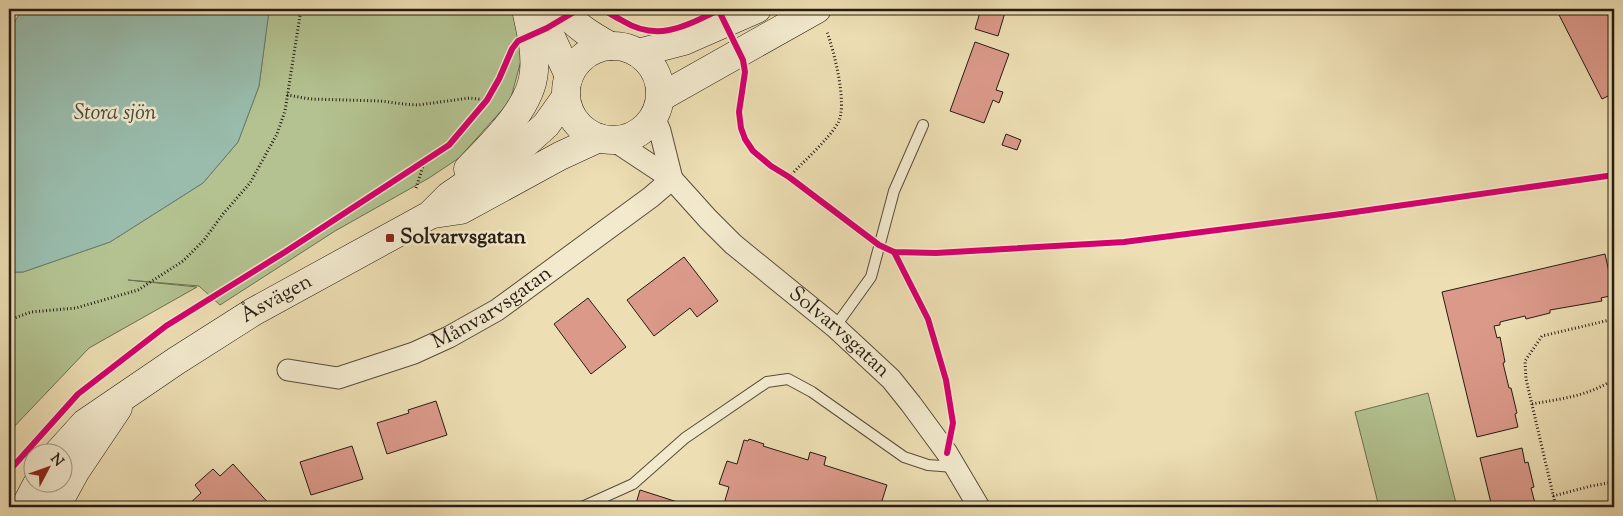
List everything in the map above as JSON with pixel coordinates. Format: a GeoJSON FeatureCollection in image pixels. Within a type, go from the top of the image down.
{"type":"FeatureCollection","features":[{"type":"Feature","properties":{"kind":"street"},"geometry":{"type":"LineString","coordinates":[[419,221],[492,143],[517,113],[527,96],[534,70],[532,35],[526,9]]}},
{"type":"Feature","properties":{"kind":"street"},"geometry":{"type":"LineString","coordinates":[[541,9],[568,86],[570,110],[576,122],[587,132],[606,139],[672,179]]}},
{"type":"Feature","properties":{"kind":"street"},"geometry":{"type":"LineString","coordinates":[[562,9],[585,32],[610,46]]}},
{"type":"Feature","properties":{"kind":"street"},"geometry":{"type":"LineString","coordinates":[[638,53],[684,42],[757,9]]}},
{"type":"Feature","properties":{"kind":"street"},"geometry":{"type":"LineString","coordinates":[[606,139],[634,136],[645,128],[657,107],[822,20]]}},
{"type":"Feature","properties":{"kind":"street"},"geometry":{"type":"LineString","coordinates":[[568,86],[576,64],[585,55],[597,48],[610,46],[625,47],[644,57],[654,68],[659,82],[657,107],[660,131],[672,179]]}},
{"type":"Feature","properties":{"kind":"street","name":"Åsvägen"},"geometry":{"type":"LineString","coordinates":[[66,444],[85,423],[176,360],[253,312],[419,221],[449,196],[526,142],[546,125],[568,86]]}},
{"type":"Feature","properties":{"kind":"street","name":"Åsvägen"},"geometry":{"type":"LineString","coordinates":[[419,221],[461,210],[560,156],[606,139]]}},
{"type":"Feature","properties":{"kind":"street","name":"Solvarvsgatan"},"geometry":{"type":"LineString","coordinates":[[672,179],[708,220],[734,244],[834,327],[891,379],[955,467],[978,507]]}},
{"type":"Feature","properties":{"kind":"street","name":"Månvarvsgatan"},"geometry":{"type":"LineString","coordinates":[[288,370],[338,378],[414,353],[449,337],[497,310],[652,197],[672,179]]}},
{"type":"Feature","properties":{"kind":"street","name":"Åsvägen"},"geometry":{"type":"LineString","coordinates":[[56,507],[84,458],[129,393]]}},
{"type":"Feature","properties":{"kind":"street"},"geometry":{"type":"LineString","coordinates":[[25,507],[32,494]]}},
{"type":"Feature","properties":{"kind":"lane"},"geometry":{"type":"LineString","coordinates":[[834,327],[871,277],[894,191],[923,125]]}},
{"type":"Feature","properties":{"kind":"lane"},"geometry":{"type":"LineString","coordinates":[[582,507],[633,484],[685,438],[767,382],[788,379],[812,392],[904,457],[928,465],[955,467]]}},
{"type":"Feature","properties":{"kind":"path"},"geometry":{"type":"LineString","coordinates":[[9,320],[32,312],[76,308],[138,290],[183,261],[204,240],[223,214],[250,183],[277,134],[285,111],[301,9]]}},
{"type":"Feature","properties":{"kind":"path"},"geometry":{"type":"LineString","coordinates":[[789,178],[832,132],[839,121],[842,110],[832,46],[822,20]]}},
{"type":"Feature","properties":{"kind":"path"},"geometry":{"type":"LineString","coordinates":[[287,94],[310,99],[381,101],[418,105],[469,98],[487,100]]}},
{"type":"Feature","properties":{"kind":"path"},"geometry":{"type":"LineString","coordinates":[[416,188],[425,160]]}},
{"type":"Feature","properties":{"kind":"path"},"geometry":{"type":"LineString","coordinates":[[1556,507],[1526,379],[1525,361],[1542,336],[1614,319]]}},
{"type":"Feature","properties":{"kind":"path"},"geometry":{"type":"LineString","coordinates":[[1532,404],[1586,393],[1600,388],[1614,379]]}},
{"type":"Feature","properties":{"kind":"path"},"geometry":{"type":"LineString","coordinates":[[1553,496],[1614,482]]}},
{"type":"Feature","properties":{"kind":"green space"},"geometry":{"type":"Polygon","coordinates":[[[269,9],[513,9],[522,57],[510,101],[459,158],[429,178],[335,231],[220,305],[199,286],[128,280],[197,287],[89,348],[9,432],[9,272],[23,272],[110,242],[203,183],[238,142],[259,86],[269,9]]]}},
{"type":"Feature","properties":{"kind":"green space"},"geometry":{"type":"Polygon","coordinates":[[[1428,393],[1457,507],[1379,507],[1355,412],[1428,393]]]}},
{"type":"Feature","properties":{"kind":"water","name":"Stora sjön"},"geometry":{"type":"Polygon","coordinates":[[[22,9],[269,9],[269,11],[259,86],[238,142],[203,183],[110,242],[23,272],[9,272],[9,32],[22,9]]]}},
{"type":"Feature","properties":{"kind":"building"},"geometry":{"type":"Polygon","coordinates":[[[981,9],[1006,9],[998,36],[975,29],[981,9]]]}},
{"type":"Feature","properties":{"kind":"building"},"geometry":{"type":"Polygon","coordinates":[[[1556,9],[1605,9],[1614,27],[1614,93],[1602,99],[1556,9]]]}},
{"type":"Feature","properties":{"kind":"building"},"geometry":{"type":"Polygon","coordinates":[[[975,42],[1009,54],[996,90],[1003,92],[999,103],[993,100],[984,123],[950,111],[975,42]]]}},
{"type":"Feature","properties":{"kind":"building"},"geometry":{"type":"Polygon","coordinates":[[[1006,134],[1021,140],[1017,150],[1002,145],[1006,134]]]}},
{"type":"Feature","properties":{"kind":"building"},"geometry":{"type":"Polygon","coordinates":[[[1605,254],[1614,295],[1601,298],[1602,301],[1550,310],[1550,313],[1526,319],[1525,316],[1500,322],[1500,325],[1494,326],[1497,338],[1500,337],[1505,362],[1503,363],[1517,413],[1515,414],[1518,427],[1477,437],[1442,292],[1605,254]]]}},
{"type":"Feature","properties":{"kind":"building"},"geometry":{"type":"Polygon","coordinates":[[[684,257],[718,301],[697,317],[690,308],[654,336],[627,300],[684,257]]]}},
{"type":"Feature","properties":{"kind":"building"},"geometry":{"type":"Polygon","coordinates":[[[588,298],[626,347],[591,374],[554,324],[588,298]]]}},
{"type":"Feature","properties":{"kind":"building"},"geometry":{"type":"Polygon","coordinates":[[[436,401],[447,435],[387,454],[377,423],[409,413],[408,410],[436,401]]]}},
{"type":"Feature","properties":{"kind":"building"},"geometry":{"type":"Polygon","coordinates":[[[749,439],[764,444],[763,446],[808,460],[810,452],[826,457],[824,465],[887,485],[880,507],[723,507],[729,487],[719,484],[727,461],[737,464],[744,440],[748,441],[749,439]]]}},
{"type":"Feature","properties":{"kind":"building"},"geometry":{"type":"Polygon","coordinates":[[[352,446],[363,479],[311,495],[300,462],[352,446]]]}},
{"type":"Feature","properties":{"kind":"building"},"geometry":{"type":"Polygon","coordinates":[[[1522,448],[1525,463],[1528,462],[1534,487],[1531,488],[1536,507],[1492,507],[1480,458],[1522,448]]]}},
{"type":"Feature","properties":{"kind":"building"},"geometry":{"type":"Polygon","coordinates":[[[233,464],[272,507],[248,507],[245,504],[241,507],[190,507],[188,505],[201,493],[195,485],[213,469],[220,476],[233,464]]]}},
{"type":"Feature","properties":{"kind":"building"},"geometry":{"type":"Polygon","coordinates":[[[640,490],[693,507],[635,507],[640,490]]]}},
{"type":"Feature","properties":{"kind":"cycle path"},"geometry":{"type":"LineString","coordinates":[[9,471],[78,394],[166,326],[285,252],[449,145],[487,100],[499,79],[512,49],[518,41],[547,28],[579,9]]}},
{"type":"Feature","properties":{"kind":"cycle path"},"geometry":{"type":"LineString","coordinates":[[603,9],[636,27],[649,31],[661,31],[685,26],[721,9]]}},
{"type":"Feature","properties":{"kind":"cycle path"},"geometry":{"type":"LineString","coordinates":[[718,9],[743,60],[745,72],[739,112],[741,128],[745,139],[753,151],[879,245],[894,252],[936,253],[1124,242],[1334,215],[1614,175]]}},
{"type":"Feature","properties":{"kind":"cycle path"},"geometry":{"type":"LineString","coordinates":[[894,252],[928,319],[946,380],[953,423],[947,453]]}},
{"type":"Feature","properties":{"kind":"place","name":"Solvarvsgatan"},"geometry":{"type":"Point","coordinates":[390,238]}}]}
